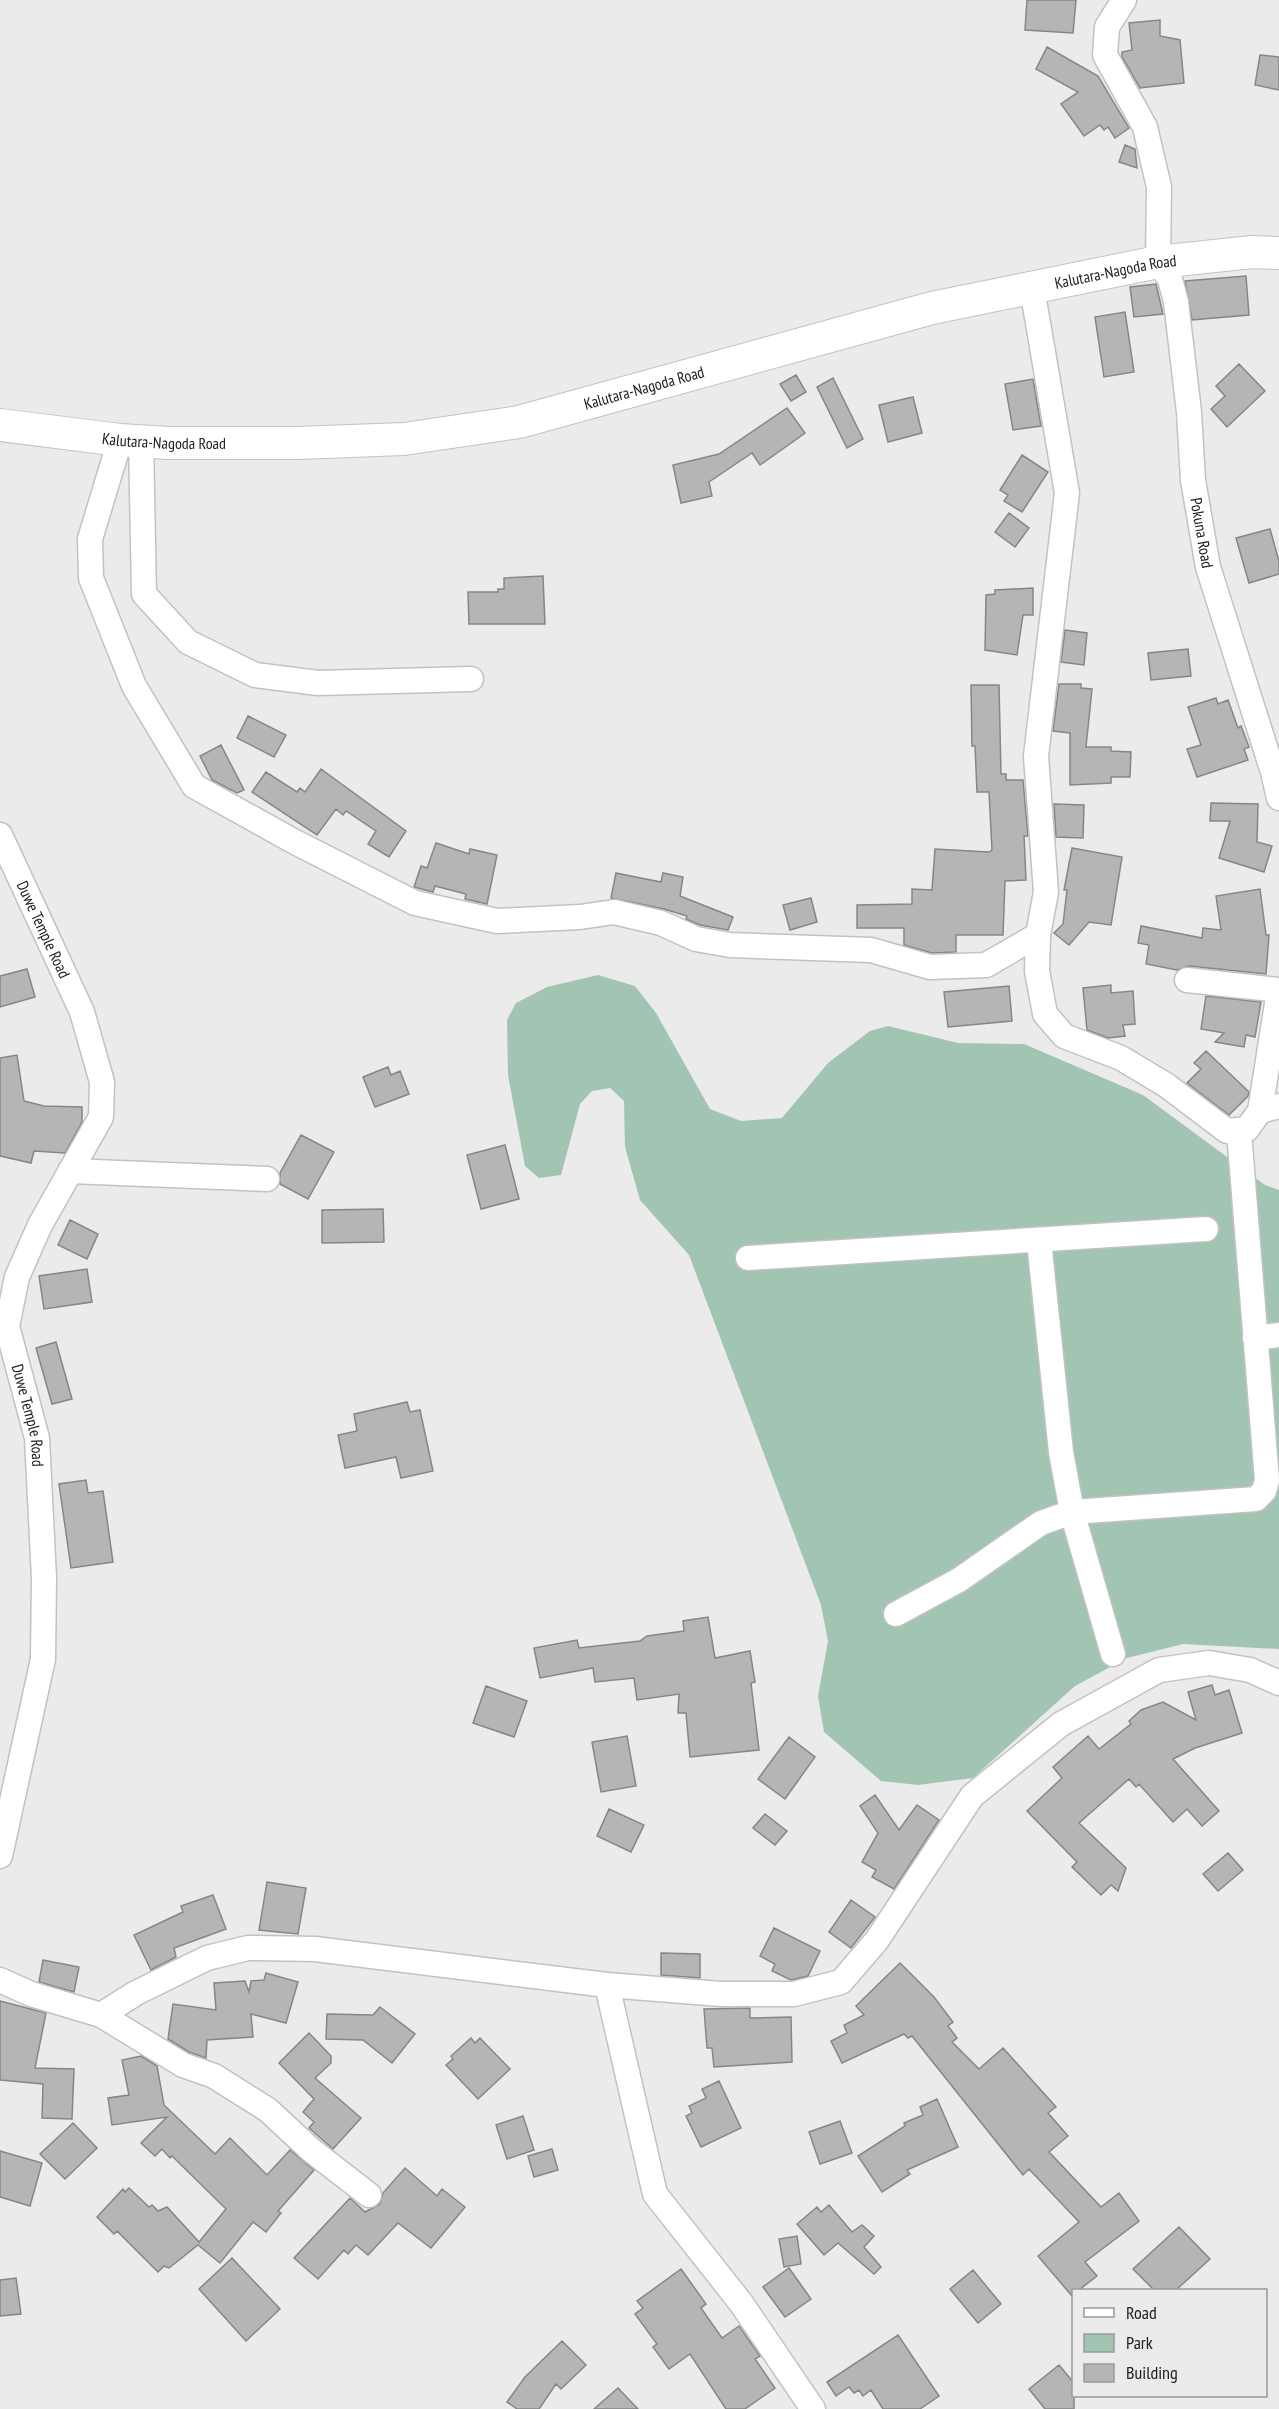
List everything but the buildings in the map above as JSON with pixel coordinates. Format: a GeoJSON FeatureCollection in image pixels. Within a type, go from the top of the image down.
{"type":"FeatureCollection","features":[{"type":"Feature","properties":{"kind":"main road","name":"Kalutara-Nagoda Road"},"geometry":{"type":"LineString","coordinates":[[0,425],[130,441],[297,443],[405,439],[519,422],[840,331],[932,308],[1158,262],[1252,252],[1279,252]]}},
{"type":"Feature","properties":{"kind":"street"},"geometry":{"type":"LineString","coordinates":[[1124,0],[1107,27],[1105,55],[1145,127],[1159,187],[1158,262]]}},
{"type":"Feature","properties":{"kind":"street","name":"Pokuna Road"},"geometry":{"type":"LineString","coordinates":[[1158,262],[1170,279],[1176,303],[1189,412],[1193,480],[1208,567],[1273,772],[1279,798]]}},
{"type":"Feature","properties":{"kind":"street"},"geometry":{"type":"LineString","coordinates":[[1032,288],[1067,493],[1036,756],[1046,892],[1038,935],[1037,971],[1045,1014],[1064,1036],[1121,1058],[1166,1085],[1227,1131],[1239,1132],[1247,1129],[1269,1109],[1279,990],[1187,980]]}},
{"type":"Feature","properties":{"kind":"street"},"geometry":{"type":"LineString","coordinates":[[130,441],[90,539],[91,578],[134,686],[194,786],[295,842],[415,903],[498,921],[580,917],[614,912],[661,923],[696,939],[730,945],[871,950],[930,967],[986,964],[1038,935]]}},
{"type":"Feature","properties":{"kind":"street"},"geometry":{"type":"LineString","coordinates":[[130,441],[144,594],[188,642],[255,675],[318,683],[471,679]]}},
{"type":"Feature","properties":{"kind":"street","name":"Duwe Temple Road"},"geometry":{"type":"LineString","coordinates":[[0,835],[82,1012],[102,1082],[101,1117],[8,1274],[6,1326],[37,1438],[44,1578],[43,1659],[0,1856]]}},
{"type":"Feature","properties":{"kind":"street"},"geometry":{"type":"LineString","coordinates":[[896,1614],[959,1580],[1041,1523],[1072,1512],[1256,1499],[1263,1491],[1267,1480],[1239,1132]]}},
{"type":"Feature","properties":{"kind":"street"},"geometry":{"type":"LineString","coordinates":[[70,1171],[267,1179]]}},
{"type":"Feature","properties":{"kind":"street"},"geometry":{"type":"LineString","coordinates":[[748,1258],[1206,1229]]}},
{"type":"Feature","properties":{"kind":"street"},"geometry":{"type":"LineString","coordinates":[[1039,1241],[1061,1452],[1072,1512],[1113,1654]]}},
{"type":"Feature","properties":{"kind":"street"},"geometry":{"type":"LineString","coordinates":[[1255,1338],[1279,1335]]}},
{"type":"Feature","properties":{"kind":"street"},"geometry":{"type":"LineString","coordinates":[[101,2015],[136,1993],[207,1958],[248,1948],[315,1949],[607,1985],[721,1994],[794,1994],[842,1982],[877,1940],[972,1796],[1061,1724],[1159,1670],[1209,1664],[1250,1670],[1279,1683]]}},
{"type":"Feature","properties":{"kind":"street"},"geometry":{"type":"LineString","coordinates":[[0,1980],[31,1994],[101,2015],[183,2065],[214,2076],[268,2110],[311,2150],[369,2195]]}},
{"type":"Feature","properties":{"kind":"street"},"geometry":{"type":"LineString","coordinates":[[607,1985],[655,2194],[741,2303],[813,2409]]}},
{"type":"Feature","properties":{"kind":"green space"},"geometry":{"type":"Polygon","coordinates":[[[598,975],[635,986],[656,1013],[710,1109],[741,1121],[782,1118],[828,1063],[870,1031],[888,1026],[958,1043],[1024,1044],[1143,1095],[1265,1185],[1279,1190],[1279,1649],[1183,1644],[1127,1658],[1075,1686],[973,1778],[918,1785],[881,1781],[824,1732],[818,1696],[828,1641],[821,1605],[689,1255],[640,1200],[625,1147],[624,1101],[610,1088],[592,1091],[580,1104],[561,1175],[539,1178],[525,1166],[508,1075],[507,1020],[516,1003],[547,987],[598,975]]]}}]}
